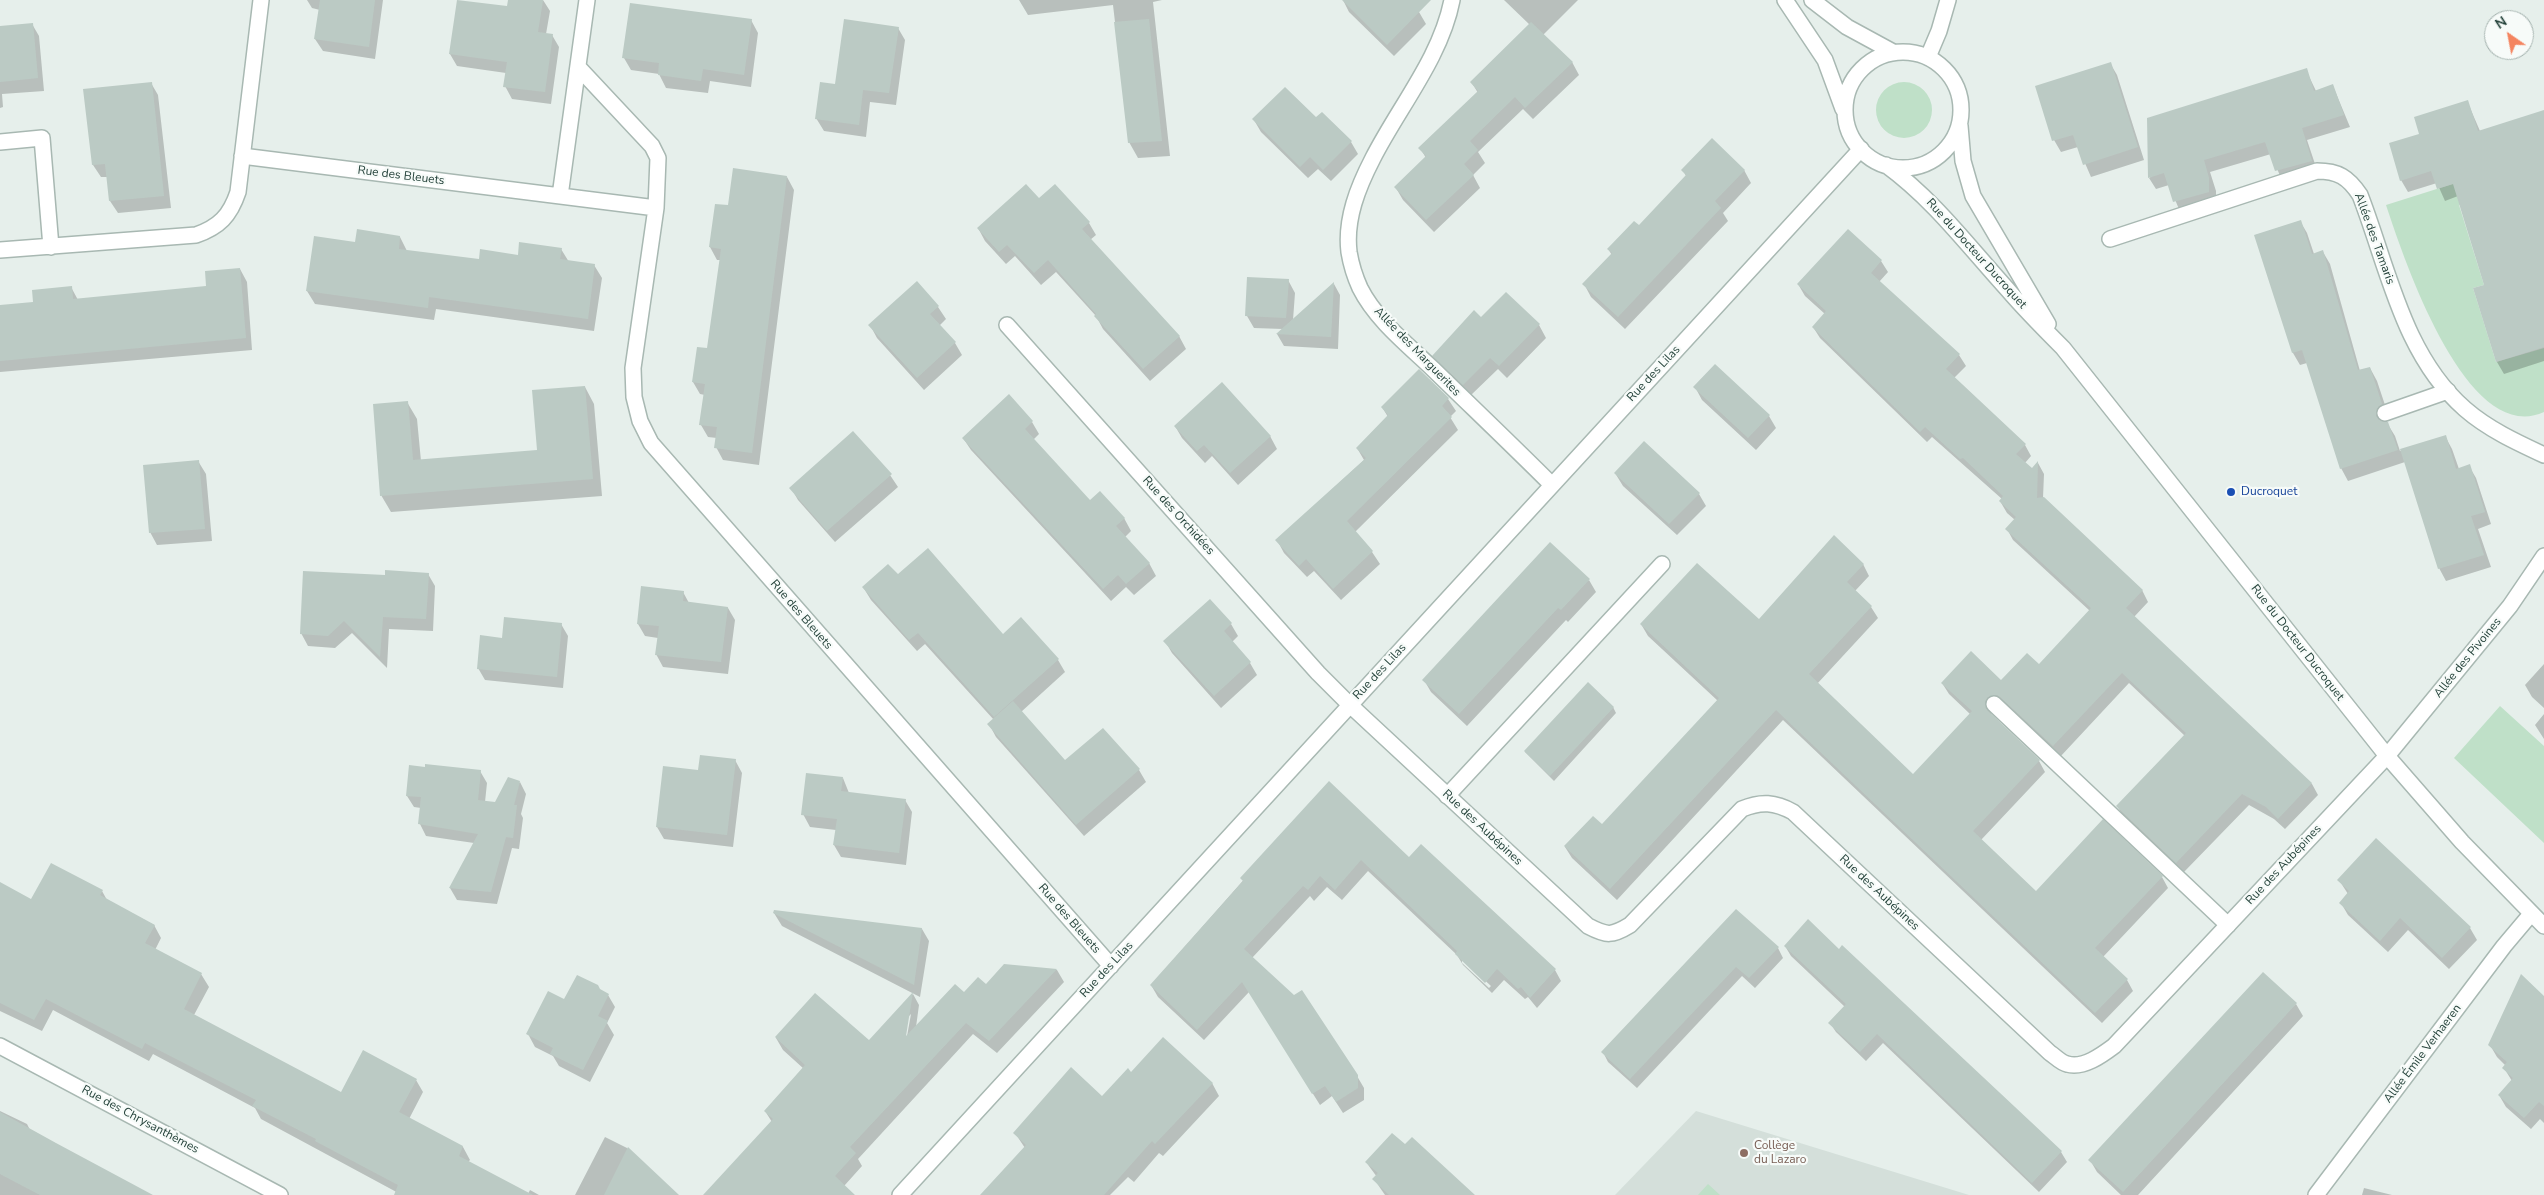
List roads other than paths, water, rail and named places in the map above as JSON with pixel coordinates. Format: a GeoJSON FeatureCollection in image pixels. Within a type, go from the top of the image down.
{"type":"FeatureCollection","features":[{"type":"Feature","properties":{"kind":"street"},"geometry":{"type":"LineString","coordinates":[[0,250],[196,235],[212,229],[233,209],[238,192],[261,0]]}},
{"type":"Feature","properties":{"kind":"street"},"geometry":{"type":"LineString","coordinates":[[560,196],[587,0]]}},
{"type":"Feature","properties":{"kind":"street","name":"Allée des Marguerites"},"geometry":{"type":"LineString","coordinates":[[1452,0],[1443,30],[1429,59],[1364,174],[1353,203],[1348,226],[1349,251],[1360,288],[1374,308],[1400,338],[1552,485]]}},
{"type":"Feature","properties":{"kind":"street"},"geometry":{"type":"LineString","coordinates":[[1785,0],[1825,60],[1851,137],[1872,159],[1886,165],[1912,167],[1936,158],[1949,146],[1960,123],[1961,105],[1954,80],[1942,66],[1928,57],[1911,52],[1893,52],[1877,58],[1857,74],[1846,98],[1845,115]]}},
{"type":"Feature","properties":{"kind":"street"},"geometry":{"type":"LineString","coordinates":[[1812,0],[1848,28],[1893,52]]}},
{"type":"Feature","properties":{"kind":"street"},"geometry":{"type":"LineString","coordinates":[[1928,57],[1940,30],[1948,0]]}},
{"type":"Feature","properties":{"kind":"street","name":"Rue des Bleuets"},"geometry":{"type":"LineString","coordinates":[[578,67],[652,146],[658,158],[656,208],[633,368],[634,397],[640,421],[651,443],[1111,966]]}},
{"type":"Feature","properties":{"kind":"street","name":"Rue du Docteur Ducroquet"},"geometry":{"type":"LineString","coordinates":[[1960,123],[1962,160],[1973,196],[2005,253],[2063,348]]}},
{"type":"Feature","properties":{"kind":"street"},"geometry":{"type":"LineString","coordinates":[[0,142],[42,138],[51,247]]}},
{"type":"Feature","properties":{"kind":"street","name":"Rue des Lilas"},"geometry":{"type":"LineString","coordinates":[[900,1195],[1861,149]]}},
{"type":"Feature","properties":{"kind":"street","name":"Rue des Bleuets"},"geometry":{"type":"LineString","coordinates":[[242,156],[656,208]]}},
{"type":"Feature","properties":{"kind":"street","name":"Rue du Docteur Ducroquet"},"geometry":{"type":"LineString","coordinates":[[1886,165],[1918,190],[1936,208],[2009,292],[2063,348],[2387,756],[2462,842],[2544,926]]}},
{"type":"Feature","properties":{"kind":"street","name":"Allée des Tamaris"},"geometry":{"type":"LineString","coordinates":[[2110,239],[2316,172],[2330,171],[2342,175],[2352,183],[2360,195],[2389,280],[2417,346],[2448,391],[2464,409],[2487,426],[2544,455]]}},
{"type":"Feature","properties":{"kind":"street","name":"Rue des Orchidées"},"geometry":{"type":"LineString","coordinates":[[1007,325],[1318,673],[1350,705]]}},
{"type":"Feature","properties":{"kind":"street"},"geometry":{"type":"LineString","coordinates":[[2385,413],[2448,391]]}},
{"type":"Feature","properties":{"kind":"street","name":"Allée des Pivoines"},"geometry":{"type":"LineString","coordinates":[[2387,756],[2510,606],[2544,556]]}},
{"type":"Feature","properties":{"kind":"street"},"geometry":{"type":"LineString","coordinates":[[1447,796],[1662,564]]}},
{"type":"Feature","properties":{"kind":"street"},"geometry":{"type":"LineString","coordinates":[[1994,704],[2228,925]]}},
{"type":"Feature","properties":{"kind":"street","name":"Rue des Aubépines"},"geometry":{"type":"LineString","coordinates":[[1350,705],[1588,926],[1603,934],[1616,933],[1630,925],[1742,809],[1753,804],[1780,805],[1793,812],[2050,1053],[2066,1064],[2082,1064],[2099,1057],[2114,1046],[2387,756]]}},
{"type":"Feature","properties":{"kind":"street","name":"Allée Émile Verhaeren"},"geometry":{"type":"LineString","coordinates":[[2316,1195],[2504,946],[2531,914]]}},
{"type":"Feature","properties":{"kind":"street","name":"Rue des Chrysanthèmes"},"geometry":{"type":"LineString","coordinates":[[0,1046],[280,1195]]}},
{"type":"Feature","properties":{"kind":"place","name":"Ducroquet"},"geometry":{"type":"Point","coordinates":[2231,492]}},
{"type":"Feature","properties":{"kind":"place","name":"Collège du Lazaro"},"geometry":{"type":"Point","coordinates":[1744,1153]}}]}
